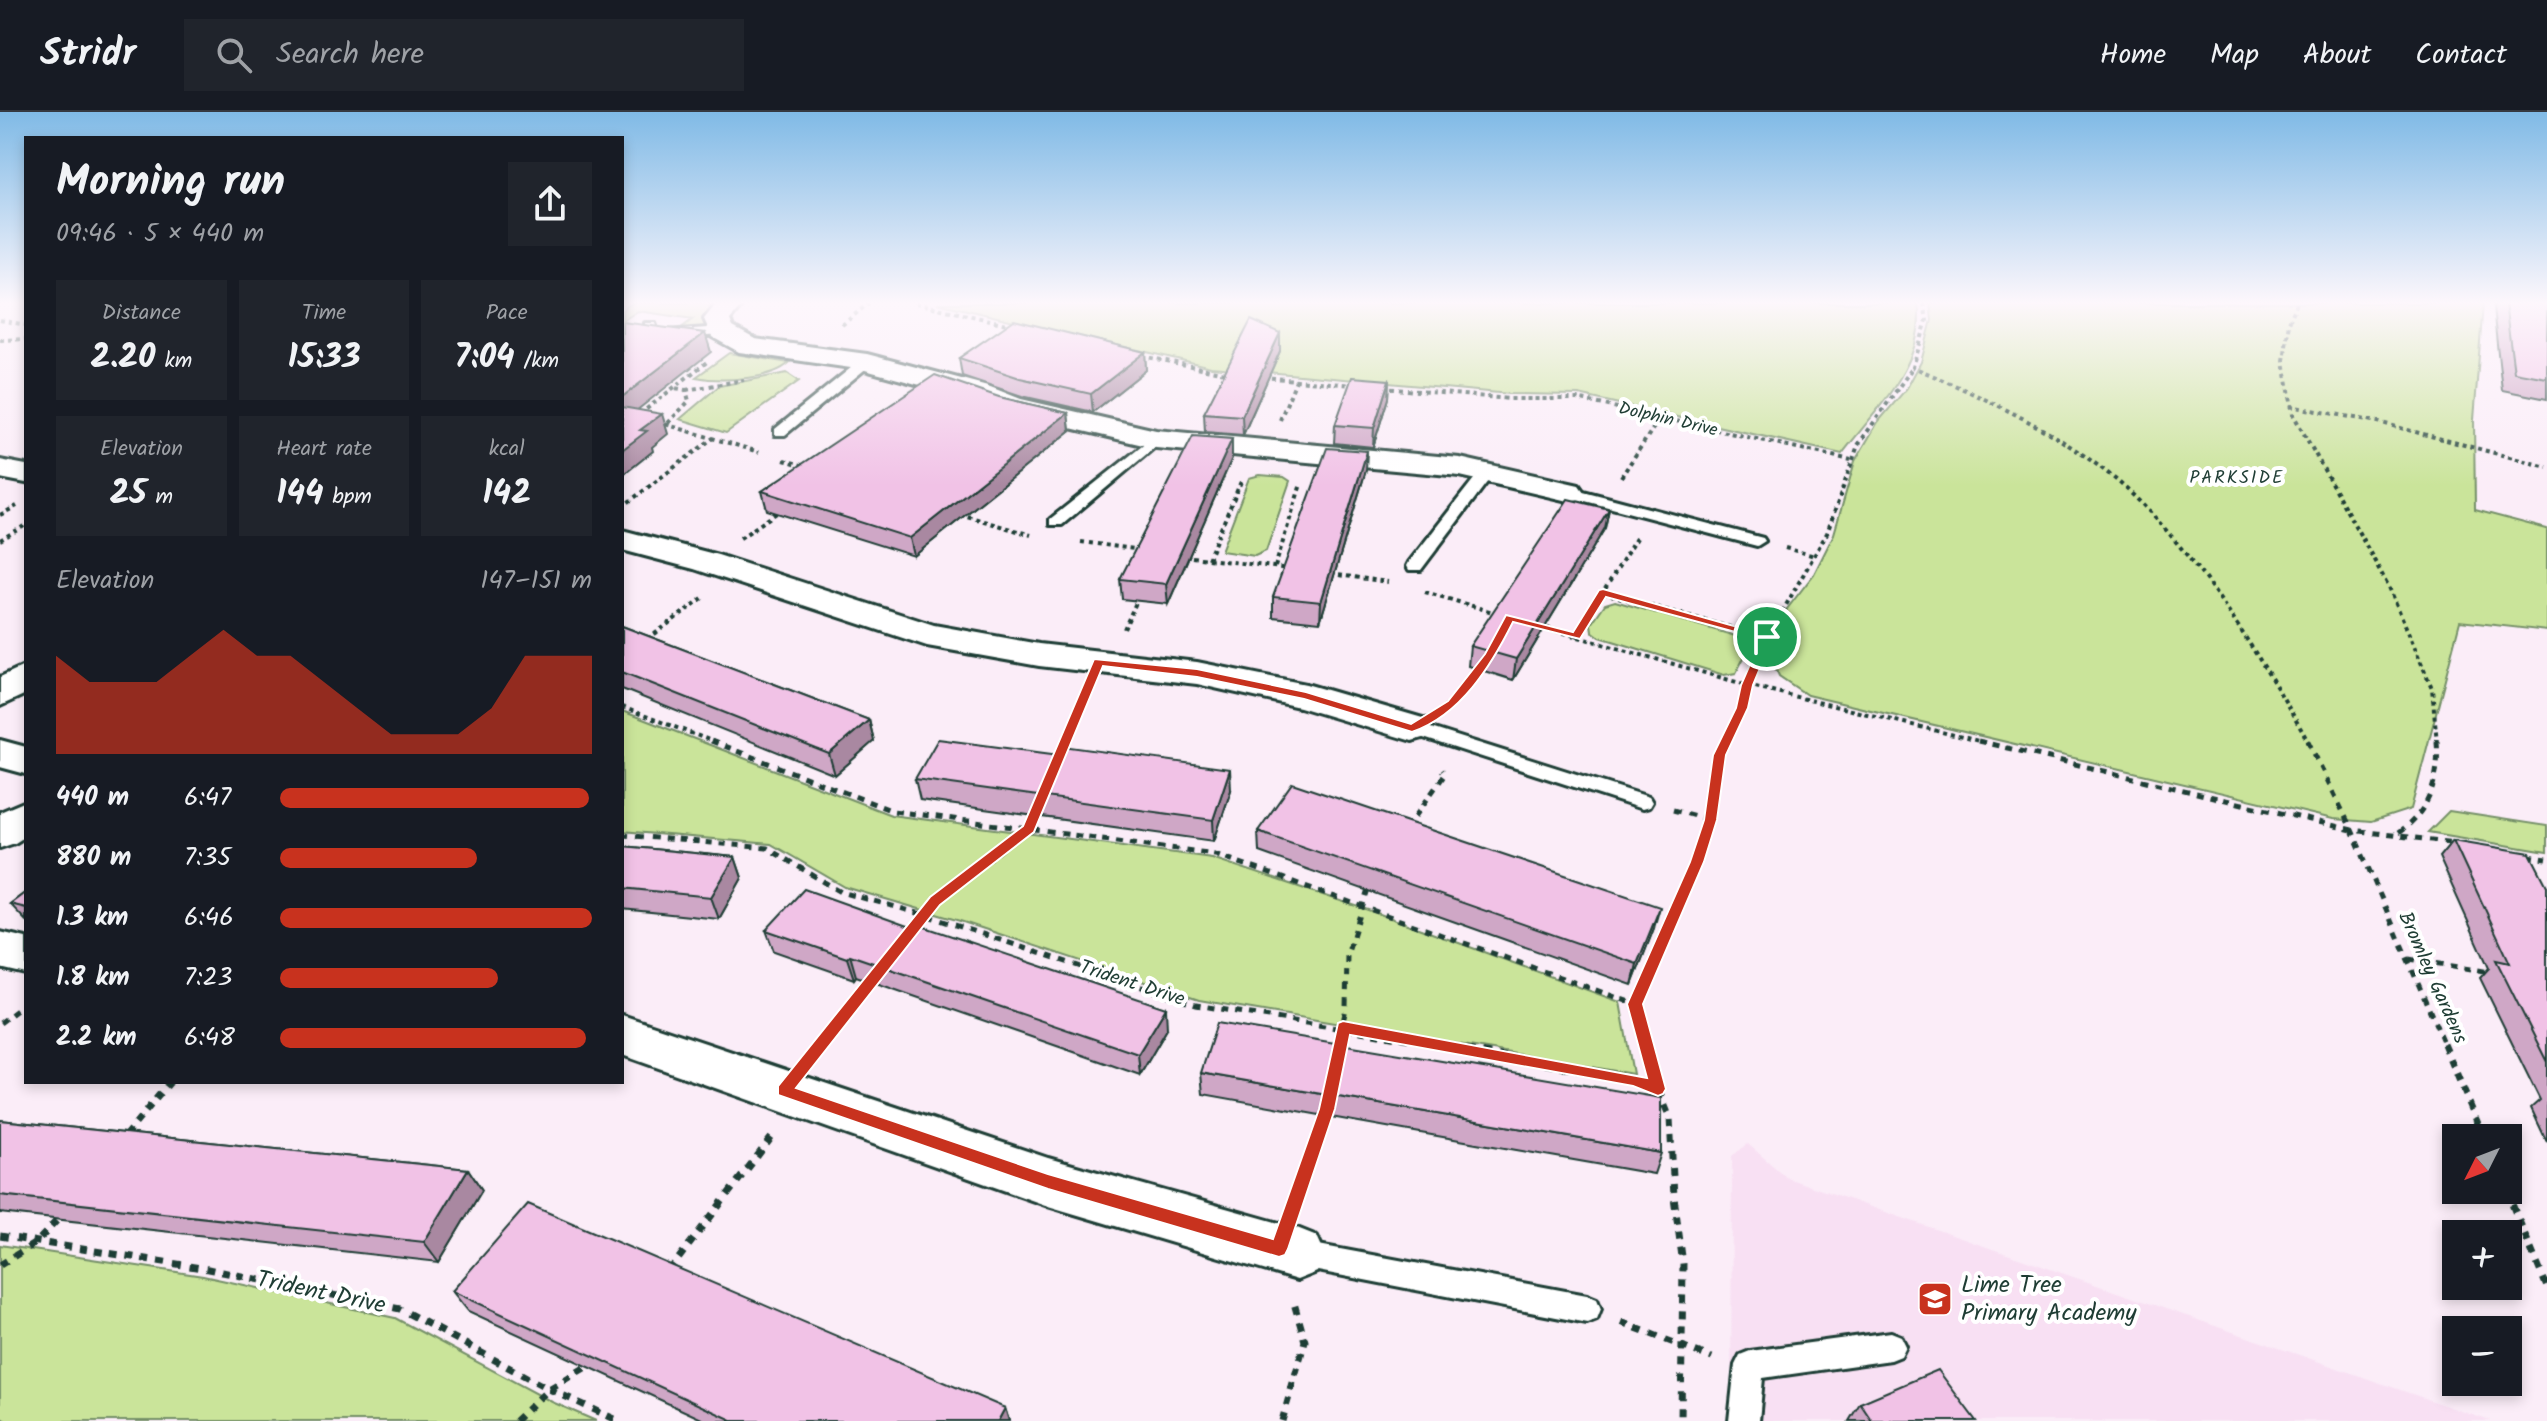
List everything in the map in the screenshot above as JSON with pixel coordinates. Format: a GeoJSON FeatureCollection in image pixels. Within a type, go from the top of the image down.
{"type":"FeatureCollection","features":[{"type":"Feature","properties":{"kind":"street"},"geometry":{"type":"LineString","coordinates":[[875,364],[974,391],[1012,406],[1156,439],[1460,467],[1568,492]]}},
{"type":"Feature","properties":{"kind":"street"},"geometry":{"type":"LineString","coordinates":[[0,469],[24,474]]}},
{"type":"Feature","properties":{"kind":"street"},"geometry":{"type":"LineString","coordinates":[[624,541],[722,567],[927,635],[1104,663],[1197,673],[1306,696],[1412,728]]}},
{"type":"Feature","properties":{"kind":"street"},"geometry":{"type":"LineString","coordinates":[[0,694],[24,678]]}},
{"type":"Feature","properties":{"kind":"street"},"geometry":{"type":"LineString","coordinates":[[0,753],[24,760]]}},
{"type":"Feature","properties":{"kind":"street"},"geometry":{"type":"LineString","coordinates":[[0,833],[24,816]]}},
{"type":"Feature","properties":{"kind":"street"},"geometry":{"type":"LineString","coordinates":[[0,950],[24,956]]}},
{"type":"Feature","properties":{"kind":"street"},"geometry":{"type":"LineString","coordinates":[[624,1036],[1048,1182],[1288,1252]]}},
{"type":"Feature","properties":{"kind":"lane"},"geometry":{"type":"LineString","coordinates":[[780,432],[864,364]]}},
{"type":"Feature","properties":{"kind":"lane"},"geometry":{"type":"LineString","coordinates":[[1056,522],[1156,439]]}},
{"type":"Feature","properties":{"kind":"lane"},"geometry":{"type":"LineString","coordinates":[[1415,566],[1486,473]]}},
{"type":"Feature","properties":{"kind":"lane"},"geometry":{"type":"LineString","coordinates":[[1568,492],[1757,541]]}},
{"type":"Feature","properties":{"kind":"lane"},"geometry":{"type":"LineString","coordinates":[[1412,728],[1642,802]]}},
{"type":"Feature","properties":{"kind":"lane"},"geometry":{"type":"LineString","coordinates":[[1288,1252],[1587,1309]]}},
{"type":"Feature","properties":{"kind":"lane"},"geometry":{"type":"LineString","coordinates":[[1744,1421],[1750,1365],[1891,1346]]}},
{"type":"Feature","properties":{"kind":"path"},"geometry":{"type":"LineString","coordinates":[[644,421],[633,420],[699,364]]}},
{"type":"Feature","properties":{"kind":"path"},"geometry":{"type":"LineString","coordinates":[[1175,364],[1209,372],[1238,374]]}},
{"type":"Feature","properties":{"kind":"path"},"geometry":{"type":"LineString","coordinates":[[1681,1421],[1683,1264],[1674,1197],[1670,1118],[1658,1089],[1635,1004],[1697,862],[1710,820],[1720,755],[1742,708],[1747,685],[1767,637],[1827,533],[1851,460],[1876,417],[1898,392],[1914,364]]}},
{"type":"Feature","properties":{"kind":"path"},"geometry":{"type":"LineString","coordinates":[[2284,364],[2290,406],[2317,462],[2389,587],[2432,688],[2439,767],[2426,806],[2414,822],[2397,834]]}},
{"type":"Feature","properties":{"kind":"path","name":"Bromley Gardens"},"geometry":{"type":"LineString","coordinates":[[1913,367],[1971,390],[2055,438],[2113,477],[2143,504],[2210,587],[2276,685],[2352,830],[2478,1124]]}},
{"type":"Feature","properties":{"kind":"path"},"geometry":{"type":"LineString","coordinates":[[1253,376],[1357,385]]}},
{"type":"Feature","properties":{"kind":"path","name":"Dolphin Drive"},"geometry":{"type":"LineString","coordinates":[[1373,387],[1510,399],[1577,399],[1851,460]]}},
{"type":"Feature","properties":{"kind":"path"},"geometry":{"type":"LineString","coordinates":[[668,423],[689,401],[686,390],[674,388]]}},
{"type":"Feature","properties":{"kind":"path"},"geometry":{"type":"LineString","coordinates":[[2290,406],[2378,422],[2547,467]]}},
{"type":"Feature","properties":{"kind":"path"},"geometry":{"type":"LineString","coordinates":[[1604,502],[1660,418]]}},
{"type":"Feature","properties":{"kind":"path"},"geometry":{"type":"LineString","coordinates":[[656,422],[668,423],[817,470]]}},
{"type":"Feature","properties":{"kind":"path"},"geometry":{"type":"LineString","coordinates":[[624,505],[713,438]]}},
{"type":"Feature","properties":{"kind":"path"},"geometry":{"type":"LineString","coordinates":[[1208,559],[1255,446]]}},
{"type":"Feature","properties":{"kind":"path"},"geometry":{"type":"LineString","coordinates":[[1275,567],[1311,452]]}},
{"type":"Feature","properties":{"kind":"path"},"geometry":{"type":"LineString","coordinates":[[644,642],[781,509]]}},
{"type":"Feature","properties":{"kind":"path"},"geometry":{"type":"LineString","coordinates":[[952,511],[1036,536]]}},
{"type":"Feature","properties":{"kind":"path"},"geometry":{"type":"LineString","coordinates":[[0,540],[24,526]]}},
{"type":"Feature","properties":{"kind":"path"},"geometry":{"type":"LineString","coordinates":[[1576,637],[1637,536]]}},
{"type":"Feature","properties":{"kind":"path"},"geometry":{"type":"LineString","coordinates":[[1066,540],[1142,550]]}},
{"type":"Feature","properties":{"kind":"path"},"geometry":{"type":"LineString","coordinates":[[1183,556],[1300,570]]}},
{"type":"Feature","properties":{"kind":"path"},"geometry":{"type":"LineString","coordinates":[[1327,573],[1391,582]]}},
{"type":"Feature","properties":{"kind":"path"},"geometry":{"type":"LineString","coordinates":[[1419,590],[1510,617]]}},
{"type":"Feature","properties":{"kind":"path"},"geometry":{"type":"LineString","coordinates":[[1603,593],[1767,637]]}},
{"type":"Feature","properties":{"kind":"path"},"geometry":{"type":"LineString","coordinates":[[1056,760],[1139,594]]}},
{"type":"Feature","properties":{"kind":"path"},"geometry":{"type":"LineString","coordinates":[[1534,624],[1747,685],[2352,830],[2457,844]]}},
{"type":"Feature","properties":{"kind":"path"},"geometry":{"type":"LineString","coordinates":[[1403,833],[1445,774],[1412,728],[1452,703],[1490,655]]}},
{"type":"Feature","properties":{"kind":"path"},"geometry":{"type":"LineString","coordinates":[[624,708],[893,811],[1215,854],[1635,1004]]}},
{"type":"Feature","properties":{"kind":"path"},"geometry":{"type":"LineString","coordinates":[[913,930],[935,901],[1029,828],[1038,802]]}},
{"type":"Feature","properties":{"kind":"path"},"geometry":{"type":"LineString","coordinates":[[1642,802],[1710,820]]}},
{"type":"Feature","properties":{"kind":"path","name":"Trident Drive"},"geometry":{"type":"LineString","coordinates":[[624,835],[767,848],[841,892],[925,915],[1196,1005],[1343,1027],[1634,1080],[1658,1089]]}},
{"type":"Feature","properties":{"kind":"path"},"geometry":{"type":"LineString","coordinates":[[2517,854],[2547,859]]}},
{"type":"Feature","properties":{"kind":"path"},"geometry":{"type":"LineString","coordinates":[[1336,1057],[1343,1027],[1347,955],[1361,904],[1375,877]]}},
{"type":"Feature","properties":{"kind":"path"},"geometry":{"type":"LineString","coordinates":[[2408,959],[2496,973]]}},
{"type":"Feature","properties":{"kind":"path"},"geometry":{"type":"LineString","coordinates":[[661,1280],[794,1094],[844,1012],[878,974]]}},
{"type":"Feature","properties":{"kind":"path"},"geometry":{"type":"LineString","coordinates":[[0,1023],[24,1005]]}},
{"type":"Feature","properties":{"kind":"path"},"geometry":{"type":"LineString","coordinates":[[116,1147],[168,1084]]}},
{"type":"Feature","properties":{"kind":"path"},"geometry":{"type":"LineString","coordinates":[[1282,1421],[1305,1341],[1288,1252],[1327,1109]]}},
{"type":"Feature","properties":{"kind":"path"},"geometry":{"type":"LineString","coordinates":[[2512,1204],[2547,1287]]}},
{"type":"Feature","properties":{"kind":"path"},"geometry":{"type":"LineString","coordinates":[[0,1265],[37,1242],[67,1209]]}},
{"type":"Feature","properties":{"kind":"path","name":"Trident Drive"},"geometry":{"type":"LineString","coordinates":[[0,1236],[208,1269],[400,1309],[549,1389],[619,1421]]}},
{"type":"Feature","properties":{"kind":"path"},"geometry":{"type":"LineString","coordinates":[[1587,1309],[1682,1346]]}},
{"type":"Feature","properties":{"kind":"path"},"geometry":{"type":"LineString","coordinates":[[515,1421],[549,1389],[598,1360]]}},
{"type":"Feature","properties":{"kind":"shaded area","name":"Lime Tree Primary Academy"},"geometry":{"type":"Polygon","coordinates":[[[1748,1144],[1787,1178],[2490,1421],[1731,1421],[1732,1156],[1748,1144]]]}},
{"type":"Feature","properties":{"kind":"green space"},"geometry":{"type":"Polygon","coordinates":[[[714,364],[788,364],[770,373],[745,378],[696,377],[714,364]]]}},
{"type":"Feature","properties":{"kind":"green space"},"geometry":{"type":"Polygon","coordinates":[[[1199,364],[1908,364],[1883,403],[1842,454],[1579,395],[1510,394],[1199,364]]]}},
{"type":"Feature","properties":{"kind":"green space"},"geometry":{"type":"Polygon","coordinates":[[[1920,364],[2478,364],[2474,420],[2475,510],[2547,529],[2547,631],[2460,621],[2411,809],[2371,822],[2333,819],[1807,695],[1779,676],[1768,650],[1787,609],[1814,574],[1834,534],[1855,461],[1878,422],[1907,388],[1920,364]]]}},
{"type":"Feature","properties":{"kind":"green space"},"geometry":{"type":"Polygon","coordinates":[[[787,373],[799,381],[726,433],[680,419],[719,386],[787,373]]]}},
{"type":"Feature","properties":{"kind":"green space"},"geometry":{"type":"Polygon","coordinates":[[[1260,475],[1284,477],[1290,481],[1266,551],[1255,556],[1221,551],[1249,478],[1260,475]]]}},
{"type":"Feature","properties":{"kind":"green space"},"geometry":{"type":"Polygon","coordinates":[[[1615,601],[1746,639],[1749,648],[1736,673],[1724,675],[1600,637],[1592,631],[1591,624],[1605,604],[1615,601]]]}},
{"type":"Feature","properties":{"kind":"green space"},"geometry":{"type":"Polygon","coordinates":[[[624,712],[891,815],[1212,858],[1377,913],[1620,1002],[1633,1074],[1199,1000],[960,921],[845,887],[771,844],[624,831],[624,712]]]}},
{"type":"Feature","properties":{"kind":"green space"},"geometry":{"type":"Polygon","coordinates":[[[2449,811],[2547,826],[2547,852],[2428,832],[2449,811]]]}},
{"type":"Feature","properties":{"kind":"green space"},"geometry":{"type":"Polygon","coordinates":[[[0,1245],[203,1276],[395,1318],[552,1402],[596,1421],[6,1421],[0,1417],[0,1245]]]}},
{"type":"Feature","properties":{"kind":"building"},"geometry":{"type":"Polygon","coordinates":[[[624,364],[665,364],[624,395],[624,364]]]}},
{"type":"Feature","properties":{"kind":"building"},"geometry":{"type":"Polygon","coordinates":[[[978,364],[1129,364],[1091,394],[1020,378],[978,364]]]}},
{"type":"Feature","properties":{"kind":"building"},"geometry":{"type":"Polygon","coordinates":[[[1229,364],[1266,364],[1242,416],[1204,413],[1229,364]]]}},
{"type":"Feature","properties":{"kind":"building"},"geometry":{"type":"Polygon","coordinates":[[[2513,364],[2547,364],[2547,378],[2514,372],[2513,364]]]}},
{"type":"Feature","properties":{"kind":"building"},"geometry":{"type":"Polygon","coordinates":[[[935,375],[999,397],[1068,413],[910,538],[762,491],[935,375]]]}},
{"type":"Feature","properties":{"kind":"building"},"geometry":{"type":"Polygon","coordinates":[[[1352,377],[1389,380],[1374,428],[1335,425],[1352,377]]]}},
{"type":"Feature","properties":{"kind":"building"},"geometry":{"type":"Polygon","coordinates":[[[624,407],[662,414],[640,430],[647,431],[624,448],[624,407]]]}},
{"type":"Feature","properties":{"kind":"building"},"geometry":{"type":"Polygon","coordinates":[[[1193,436],[1232,439],[1166,584],[1120,579],[1193,436]]]}},
{"type":"Feature","properties":{"kind":"building"},"geometry":{"type":"Polygon","coordinates":[[[1327,448],[1367,451],[1321,602],[1273,597],[1327,448]]]}},
{"type":"Feature","properties":{"kind":"building"},"geometry":{"type":"Polygon","coordinates":[[[1568,499],[1609,509],[1516,659],[1470,646],[1568,499]]]}},
{"type":"Feature","properties":{"kind":"building"},"geometry":{"type":"Polygon","coordinates":[[[624,627],[869,720],[829,754],[624,673],[624,627]]]}},
{"type":"Feature","properties":{"kind":"building"},"geometry":{"type":"Polygon","coordinates":[[[938,739],[1059,755],[1063,746],[1230,769],[1213,820],[915,779],[938,739]]]}},
{"type":"Feature","properties":{"kind":"building"},"geometry":{"type":"Polygon","coordinates":[[[1292,783],[1660,907],[1637,964],[1258,831],[1292,783]]]}},
{"type":"Feature","properties":{"kind":"building"},"geometry":{"type":"Polygon","coordinates":[[[2453,840],[2530,853],[2547,886],[2547,1062],[2496,960],[2510,963],[2453,840]]]}},
{"type":"Feature","properties":{"kind":"building"},"geometry":{"type":"Polygon","coordinates":[[[624,846],[735,857],[711,897],[624,888],[624,846]]]}},
{"type":"Feature","properties":{"kind":"building"},"geometry":{"type":"Polygon","coordinates":[[[804,889],[910,927],[913,923],[1166,1008],[1138,1054],[850,955],[847,958],[766,930],[804,889]]]}},
{"type":"Feature","properties":{"kind":"building"},"geometry":{"type":"Polygon","coordinates":[[[24,894],[24,908],[10,904],[24,894]]]}},
{"type":"Feature","properties":{"kind":"building"},"geometry":{"type":"Polygon","coordinates":[[[1217,1023],[1661,1098],[1661,1153],[1201,1073],[1217,1023]]]}},
{"type":"Feature","properties":{"kind":"building"},"geometry":{"type":"Polygon","coordinates":[[[0,1120],[468,1169],[424,1242],[0,1195],[0,1120]]]}},
{"type":"Feature","properties":{"kind":"building"},"geometry":{"type":"Polygon","coordinates":[[[528,1204],[1005,1408],[998,1421],[734,1421],[452,1291],[528,1204]]]}},
{"type":"Feature","properties":{"kind":"building"},"geometry":{"type":"Polygon","coordinates":[[[1938,1370],[1976,1421],[1872,1421],[1860,1403],[1938,1370]]]}},
{"type":"Feature","properties":{"kind":"place","name":"Lime Tree Primary Academy"},"geometry":{"type":"Point","coordinates":[1935,1299]}},
{"type":"Feature","properties":{"kind":"district","name":"PARKSIDE"},"geometry":{"type":"Point","coordinates":[2237,478]}},
{"type":"Feature","properties":{"kind":"route"},"geometry":{"type":"LineString","coordinates":[[1603,593],[1767,637],[1747,685],[1742,708],[1720,755],[1710,820],[1697,862],[1635,1004],[1658,1089],[1634,1080],[1343,1027],[1327,1109],[1279,1249],[1048,1182],[784,1090],[935,901],[1029,828],[1098,662],[1197,673],[1306,696],[1412,728],[1452,703],[1490,655],[1510,617],[1576,637],[1603,593]]}}]}
